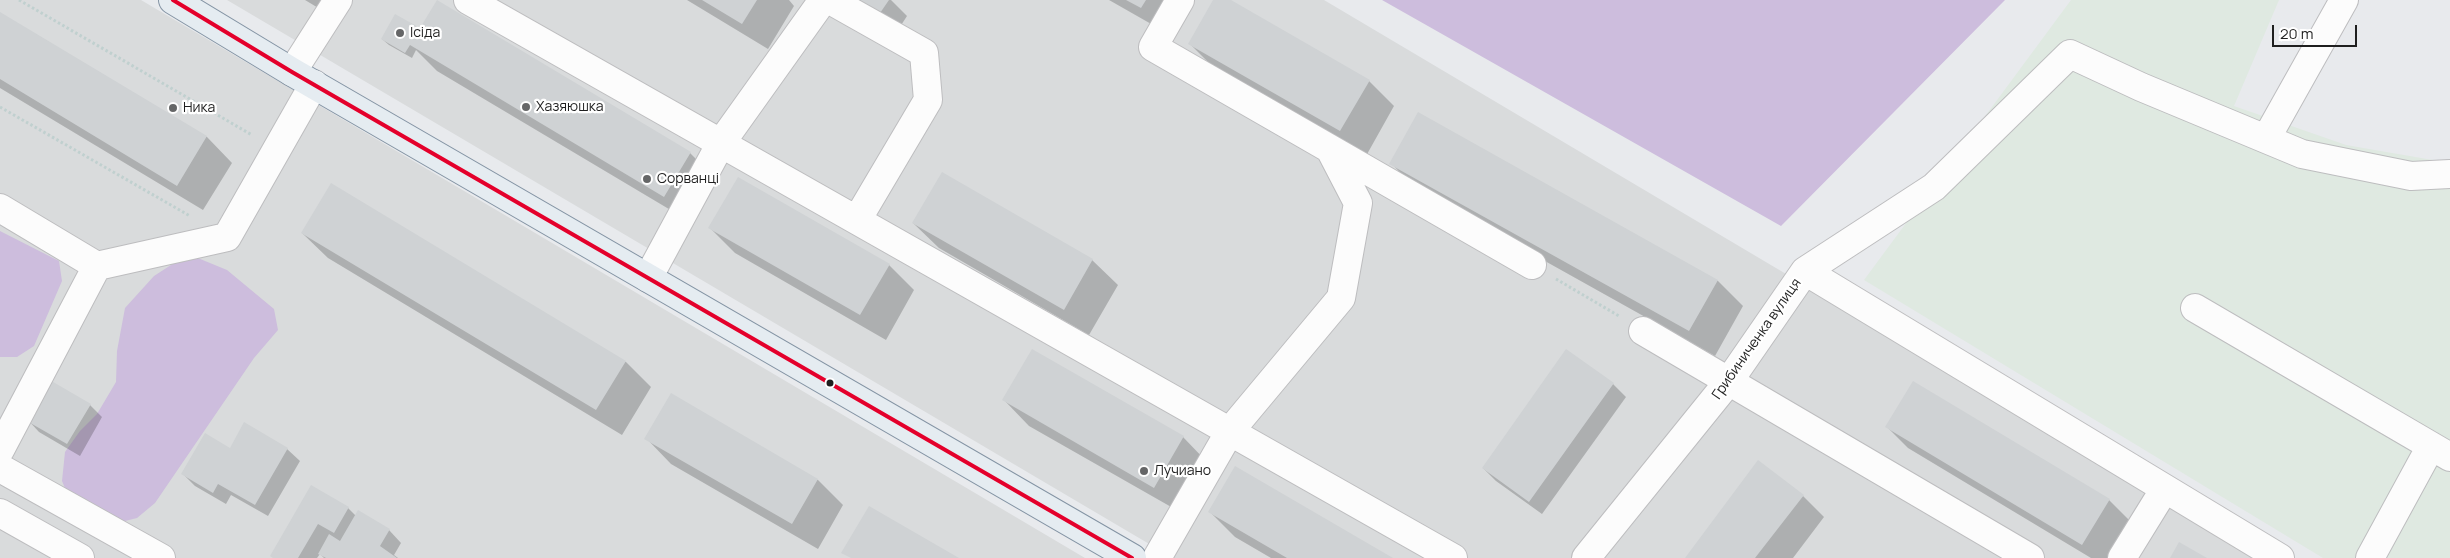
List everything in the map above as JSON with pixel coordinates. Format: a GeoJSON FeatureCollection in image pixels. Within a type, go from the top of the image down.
{"type":"FeatureCollection","features":[{"type":"Feature","properties":{"kind":"main road"},"geometry":{"type":"LineString","coordinates":[[173,0],[303,78],[1131,558]]}},
{"type":"Feature","properties":{"kind":"street"},"geometry":{"type":"LineString","coordinates":[[0,208],[97,266],[228,237],[276,149],[303,78],[338,0]]}},
{"type":"Feature","properties":{"kind":"street"},"geometry":{"type":"LineString","coordinates":[[468,0],[1453,558]]}},
{"type":"Feature","properties":{"kind":"street"},"geometry":{"type":"LineString","coordinates":[[648,278],[721,143],[822,0]]}},
{"type":"Feature","properties":{"kind":"street"},"geometry":{"type":"LineString","coordinates":[[830,0],[924,53],[928,100],[857,220]]}},
{"type":"Feature","properties":{"kind":"street"},"geometry":{"type":"LineString","coordinates":[[1180,0],[1153,47],[1532,265]]}},
{"type":"Feature","properties":{"kind":"street"},"geometry":{"type":"LineString","coordinates":[[2344,0],[2266,139],[2302,154],[2411,176],[2450,174]]}},
{"type":"Feature","properties":{"kind":"street","name":"Грибиниченка вулиця"},"geometry":{"type":"LineString","coordinates":[[1586,558],[1729,381],[1805,271],[1934,187],[2070,54],[2141,87],[2266,139]]}},
{"type":"Feature","properties":{"kind":"street"},"geometry":{"type":"LineString","coordinates":[[1157,558],[1230,432],[1341,298],[1358,203],[1332,150]]}},
{"type":"Feature","properties":{"kind":"street"},"geometry":{"type":"LineString","coordinates":[[0,450],[97,266]]}},
{"type":"Feature","properties":{"kind":"street"},"geometry":{"type":"LineString","coordinates":[[1805,271],[2164,490],[2280,558]]}},
{"type":"Feature","properties":{"kind":"street"},"geometry":{"type":"LineString","coordinates":[[2195,308],[2440,452],[2370,558]]}},
{"type":"Feature","properties":{"kind":"street"},"geometry":{"type":"LineString","coordinates":[[1643,330],[2030,558]]}},
{"type":"Feature","properties":{"kind":"street"},"geometry":{"type":"LineString","coordinates":[[0,468],[161,558]]}},
{"type":"Feature","properties":{"kind":"street"},"geometry":{"type":"LineString","coordinates":[[2122,558],[2164,490]]}},
{"type":"Feature","properties":{"kind":"street"},"geometry":{"type":"LineString","coordinates":[[0,513],[76,557]]}},
{"type":"Feature","properties":{"kind":"path"},"geometry":{"type":"LineString","coordinates":[[19,0],[276,149]]}},
{"type":"Feature","properties":{"kind":"path"},"geometry":{"type":"LineString","coordinates":[[0,107],[228,237]]}},
{"type":"Feature","properties":{"kind":"path"},"geometry":{"type":"LineString","coordinates":[[1532,265],[1643,330]]}},
{"type":"Feature","properties":{"kind":"shaded area"},"geometry":{"type":"Polygon","coordinates":[[[0,0],[141,0],[1085,558],[0,558],[0,0]]]}},
{"type":"Feature","properties":{"kind":"shaded area"},"geometry":{"type":"Polygon","coordinates":[[[227,0],[1324,0],[2265,558],[1173,558],[227,0]]]}},
{"type":"Feature","properties":{"kind":"shaded area"},"geometry":{"type":"Polygon","coordinates":[[[1382,0],[2005,0],[1781,226],[1382,0]]]}},
{"type":"Feature","properties":{"kind":"shaded area"},"geometry":{"type":"Polygon","coordinates":[[[2071,0],[2279,0],[2234,106],[2346,145],[2450,163],[2450,558],[2323,558],[1864,280],[2071,0]]]}},
{"type":"Feature","properties":{"kind":"shaded area"},"geometry":{"type":"Polygon","coordinates":[[[0,231],[59,261],[62,281],[34,346],[17,357],[0,357],[0,231]]]}},
{"type":"Feature","properties":{"kind":"shaded area"},"geometry":{"type":"Polygon","coordinates":[[[188,254],[227,270],[274,309],[278,330],[254,358],[155,503],[137,518],[113,524],[70,500],[62,481],[65,452],[80,431],[97,414],[116,382],[117,351],[125,308],[154,276],[188,254]]]}},
{"type":"Feature","properties":{"kind":"building"},"geometry":{"type":"Polygon","coordinates":[[[437,0],[691,152],[664,197],[410,45],[405,53],[381,39],[395,14],[420,28],[437,0]]]}},
{"type":"Feature","properties":{"kind":"building"},"geometry":{"type":"Polygon","coordinates":[[[702,0],[757,0],[742,24],[702,0]]]}},
{"type":"Feature","properties":{"kind":"building"},"geometry":{"type":"Polygon","coordinates":[[[853,0],[889,0],[878,16],[853,0]]]}},
{"type":"Feature","properties":{"kind":"building"},"geometry":{"type":"Polygon","coordinates":[[[1126,0],[1146,0],[1141,8],[1126,0]]]}},
{"type":"Feature","properties":{"kind":"building"},"geometry":{"type":"Polygon","coordinates":[[[1213,0],[1231,0],[1370,80],[1340,131],[1188,44],[1213,0]]]}},
{"type":"Feature","properties":{"kind":"building"},"geometry":{"type":"Polygon","coordinates":[[[0,12],[207,136],[177,186],[0,79],[0,12]]]}},
{"type":"Feature","properties":{"kind":"building"},"geometry":{"type":"Polygon","coordinates":[[[1418,112],[1718,280],[1689,331],[1389,164],[1418,112]]]}},
{"type":"Feature","properties":{"kind":"building"},"geometry":{"type":"Polygon","coordinates":[[[942,172],[1093,259],[1064,310],[912,223],[942,172]]]}},
{"type":"Feature","properties":{"kind":"building"},"geometry":{"type":"Polygon","coordinates":[[[738,177],[890,264],[860,315],[708,228],[738,177]]]}},
{"type":"Feature","properties":{"kind":"building"},"geometry":{"type":"Polygon","coordinates":[[[331,183],[626,361],[596,410],[301,233],[331,183]]]}},
{"type":"Feature","properties":{"kind":"building"},"geometry":{"type":"Polygon","coordinates":[[[1032,349],[1184,436],[1154,488],[1002,400],[1032,349]]]}},
{"type":"Feature","properties":{"kind":"building"},"geometry":{"type":"Polygon","coordinates":[[[1566,349],[1614,383],[1529,502],[1482,468],[1566,349]]]}},
{"type":"Feature","properties":{"kind":"building"},"geometry":{"type":"Polygon","coordinates":[[[48,379],[91,404],[67,444],[25,420],[48,379]]]}},
{"type":"Feature","properties":{"kind":"building"},"geometry":{"type":"Polygon","coordinates":[[[1913,381],[2110,499],[2082,545],[1885,427],[1913,381]]]}},
{"type":"Feature","properties":{"kind":"building"},"geometry":{"type":"Polygon","coordinates":[[[671,393],[818,479],[792,524],[644,439],[671,393]]]}},
{"type":"Feature","properties":{"kind":"building"},"geometry":{"type":"Polygon","coordinates":[[[244,422],[288,448],[255,505],[218,484],[213,493],[181,474],[205,433],[230,448],[244,422]]]}},
{"type":"Feature","properties":{"kind":"building"},"geometry":{"type":"Polygon","coordinates":[[[1758,460],[1804,495],[1755,558],[1685,558],[1758,460]]]}},
{"type":"Feature","properties":{"kind":"building"},"geometry":{"type":"Polygon","coordinates":[[[1235,466],[1393,558],[1287,558],[1208,512],[1235,466]]]}},
{"type":"Feature","properties":{"kind":"building"},"geometry":{"type":"Polygon","coordinates":[[[311,485],[349,507],[334,533],[318,524],[298,558],[273,558],[270,556],[311,485]]]}},
{"type":"Feature","properties":{"kind":"building"},"geometry":{"type":"Polygon","coordinates":[[[869,506],[959,558],[851,558],[841,553],[869,506]]]}},
{"type":"Feature","properties":{"kind":"building"},"geometry":{"type":"Polygon","coordinates":[[[358,510],[390,529],[380,546],[397,558],[326,558],[318,554],[329,534],[340,541],[358,510]]]}},
{"type":"Feature","properties":{"kind":"building"},"geometry":{"type":"Polygon","coordinates":[[[2179,542],[2207,558],[2170,558],[2179,542]]]}},
{"type":"Feature","properties":{"kind":"transit line"},"geometry":{"type":"LineString","coordinates":[[173,0],[292,72],[1132,558]]}},
{"type":"Feature","properties":{"kind":"place","name":"Ісіда"},"geometry":{"type":"Point","coordinates":[400,33]}},
{"type":"Feature","properties":{"kind":"place","name":"Хазяюшка"},"geometry":{"type":"Point","coordinates":[526,107]}},
{"type":"Feature","properties":{"kind":"place","name":"Ника"},"geometry":{"type":"Point","coordinates":[173,108]}},
{"type":"Feature","properties":{"kind":"place","name":"Сорванці"},"geometry":{"type":"Point","coordinates":[647,179]}},
{"type":"Feature","properties":{"kind":"place","name":"Лучиано"},"geometry":{"type":"Point","coordinates":[1144,471]}}]}
